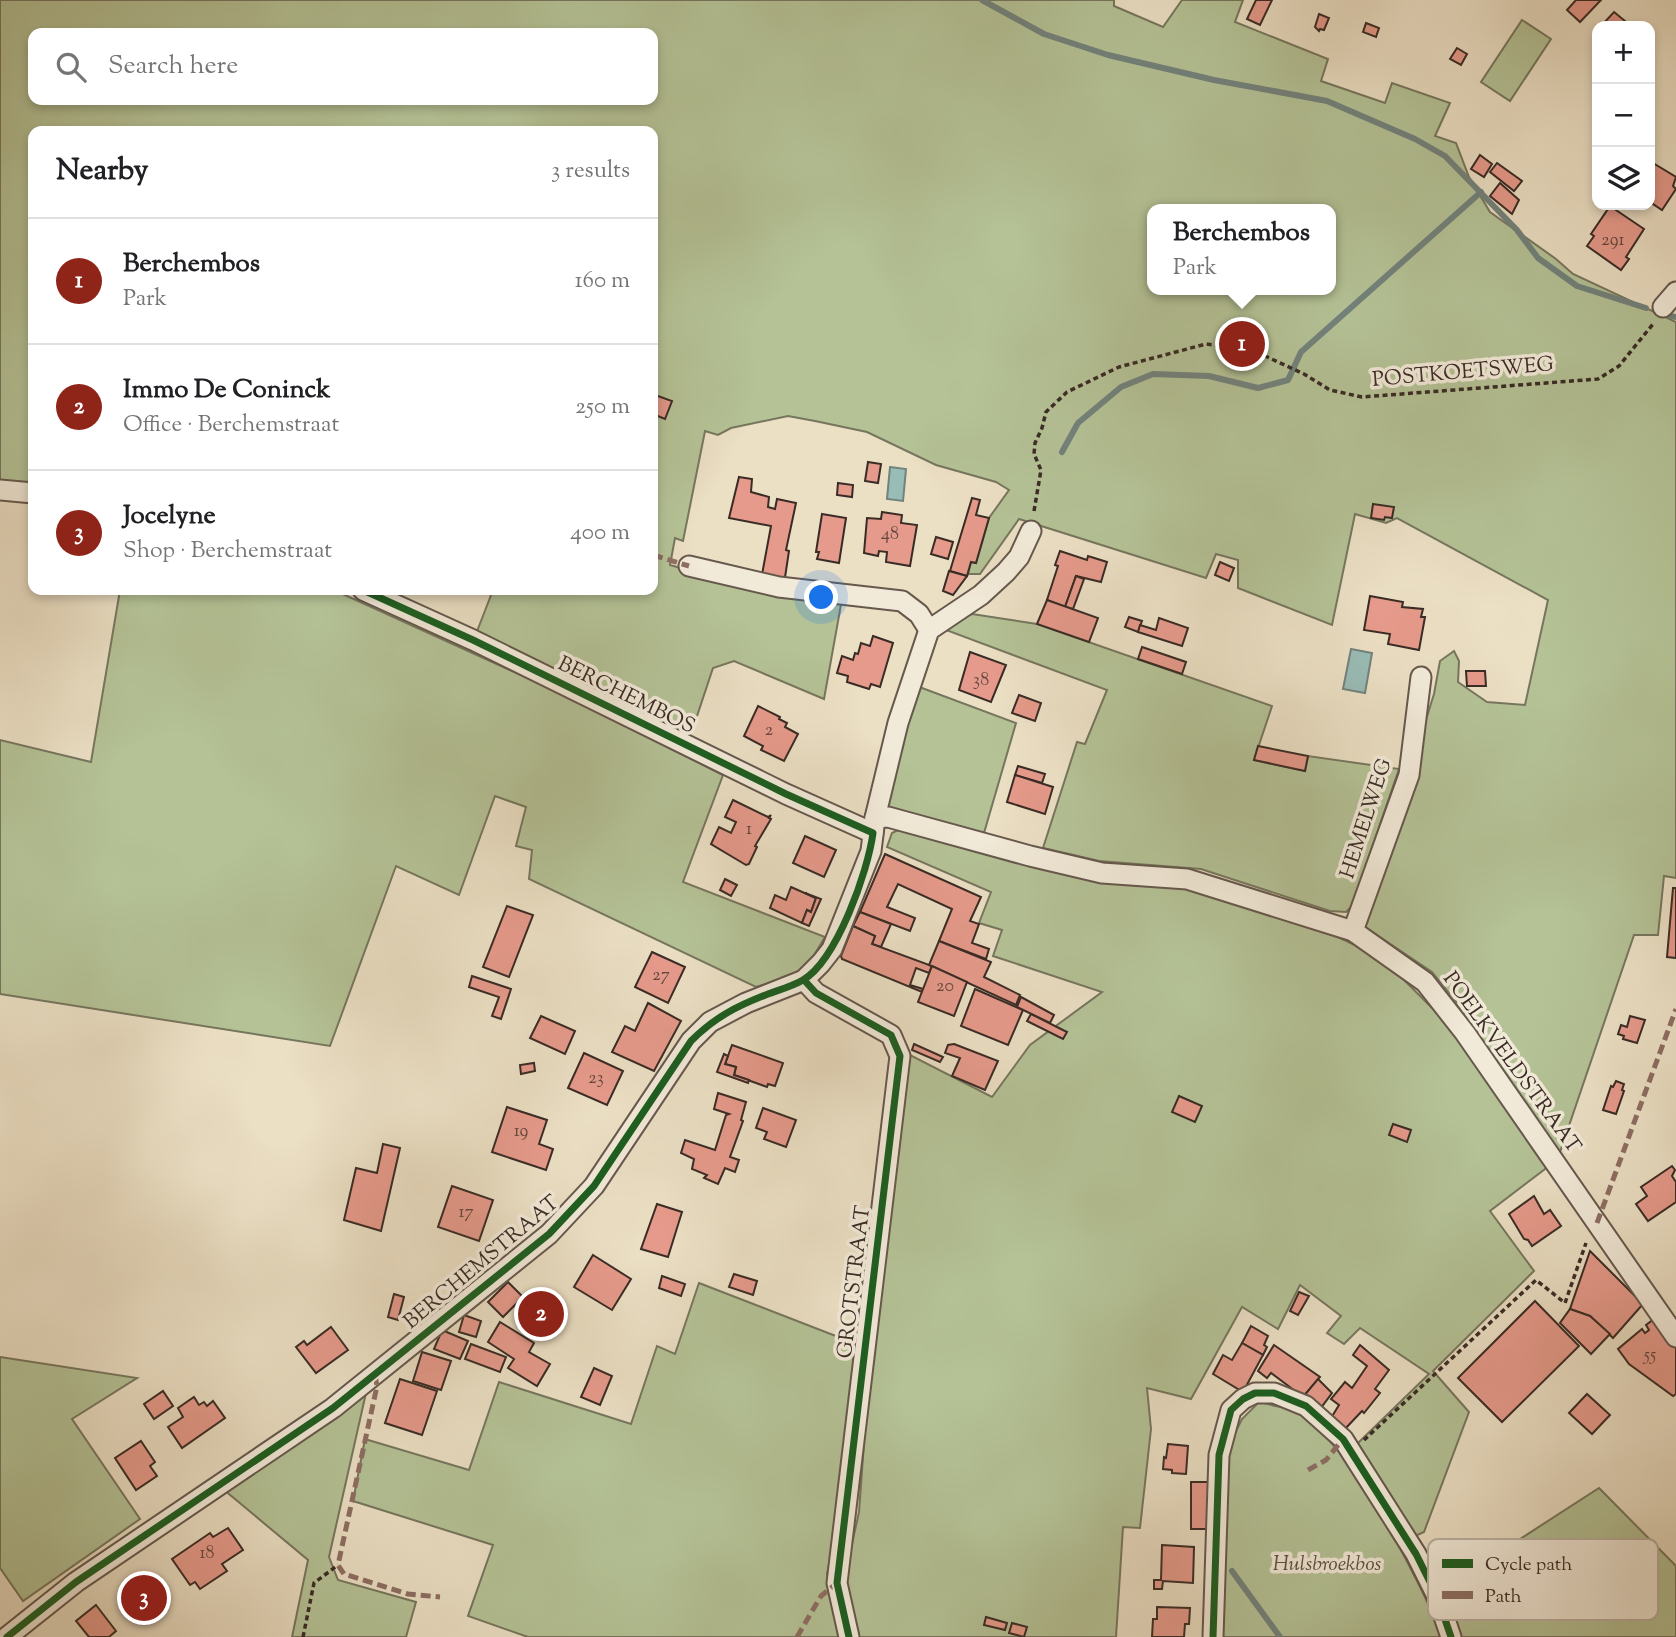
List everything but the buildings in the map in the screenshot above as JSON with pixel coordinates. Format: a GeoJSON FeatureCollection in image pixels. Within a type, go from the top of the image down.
{"type":"FeatureCollection","features":[{"type":"Feature","properties":{"kind":"street"},"geometry":{"type":"LineString","coordinates":[[1663,307],[1676,292]]}},
{"type":"Feature","properties":{"kind":"street"},"geometry":{"type":"LineString","coordinates":[[0,490],[28,493]]}},
{"type":"Feature","properties":{"kind":"street"},"geometry":{"type":"LineString","coordinates":[[689,566],[779,587],[902,601],[919,614],[929,630],[981,595],[1006,572],[1019,557],[1031,531]]}},
{"type":"Feature","properties":{"kind":"street","name":"BERCHEMBOS"},"geometry":{"type":"LineString","coordinates":[[374,595],[473,640],[786,794],[874,825]]}},
{"type":"Feature","properties":{"kind":"street","name":"BERCHEMSTRAAT"},"geometry":{"type":"LineString","coordinates":[[7,1637],[76,1582],[333,1408],[549,1234],[594,1186],[691,1041],[710,1022],[746,1003],[804,980],[821,963],[832,948],[866,867],[898,723],[929,630]]}},
{"type":"Feature","properties":{"kind":"street","name":"HEMELWEG"},"geometry":{"type":"LineString","coordinates":[[1353,931],[1409,775],[1421,677]]}},
{"type":"Feature","properties":{"kind":"street","name":"POELKVELDSTRAAT"},"geometry":{"type":"LineString","coordinates":[[874,825],[888,817],[1102,873],[1187,879],[1353,931],[1425,982],[1465,1033],[1676,1337]]}},
{"type":"Feature","properties":{"kind":"street","name":"GROTSTRAAT"},"geometry":{"type":"LineString","coordinates":[[804,980],[816,993],[891,1034],[900,1056],[837,1583],[849,1637]]}},
{"type":"Feature","properties":{"kind":"street"},"geometry":{"type":"LineString","coordinates":[[1213,1637],[1219,1455],[1231,1410],[1250,1395],[1274,1393],[1306,1406],[1343,1439],[1416,1554],[1428,1578]]}},
{"type":"Feature","properties":{"kind":"street"},"geometry":{"type":"LineString","coordinates":[[1445,1620],[1451,1637]]}},
{"type":"Feature","properties":{"kind":"path"},"geometry":{"type":"LineString","coordinates":[[1353,1451],[1536,1280],[1565,1303],[1594,1218]]}},
{"type":"Feature","properties":{"kind":"path"},"geometry":{"type":"LineString","coordinates":[[303,1637],[314,1583],[338,1565]]}},
{"type":"Feature","properties":{"kind":"green space"},"geometry":{"type":"Polygon","coordinates":[[[0,0],[1114,0],[1114,6],[1163,27],[1182,0],[1243,0],[1235,22],[1328,59],[1321,81],[1385,103],[1392,83],[1450,103],[1435,136],[1456,143],[1469,177],[1490,212],[1573,274],[1676,322],[1676,878],[1664,876],[1658,935],[1634,935],[1559,1155],[1461,1008],[1432,972],[1362,925],[1434,694],[1440,661],[1454,651],[1459,661],[1458,682],[1487,702],[1525,705],[1548,600],[1397,518],[1386,523],[1355,514],[1332,625],[1238,588],[1238,560],[1216,554],[1206,578],[1019,519],[980,574],[968,574],[971,562],[976,563],[989,518],[1009,490],[996,482],[936,465],[867,432],[788,416],[731,428],[718,435],[705,431],[683,541],[675,538],[670,565],[733,583],[842,599],[824,699],[734,661],[713,668],[697,716],[686,737],[476,634],[491,595],[658,595],[658,126],[28,126],[28,483],[0,480],[0,0]]]}},
{"type":"Feature","properties":{"kind":"green space"},"geometry":{"type":"Polygon","coordinates":[[[1522,20],[1551,39],[1510,101],[1481,82],[1522,20]]]}},
{"type":"Feature","properties":{"kind":"green space"},"geometry":{"type":"Polygon","coordinates":[[[119,595],[345,595],[556,691],[723,775],[683,882],[825,937],[807,967],[786,978],[756,987],[529,879],[532,850],[516,846],[526,807],[495,796],[459,895],[396,866],[330,1046],[0,994],[0,740],[91,762],[119,595]]]}},
{"type":"Feature","properties":{"kind":"green space"},"geometry":{"type":"Polygon","coordinates":[[[972,614],[1037,624],[1272,706],[1254,760],[1305,771],[1308,756],[1399,769],[1352,906],[1346,912],[1330,911],[1201,869],[1099,861],[1043,848],[1077,742],[1085,744],[1107,690],[946,630],[962,616],[972,614]]]}},
{"type":"Feature","properties":{"kind":"green space"},"geometry":{"type":"Polygon","coordinates":[[[914,685],[1016,723],[984,833],[899,814],[889,808],[885,799],[914,685]]]}},
{"type":"Feature","properties":{"kind":"green space"},"geometry":{"type":"Polygon","coordinates":[[[900,829],[1093,881],[1187,889],[1338,937],[1365,950],[1401,977],[1442,1018],[1549,1166],[1490,1211],[1534,1271],[1433,1371],[1469,1412],[1424,1532],[1411,1538],[1356,1445],[1429,1374],[1360,1328],[1344,1344],[1327,1333],[1341,1316],[1300,1285],[1278,1329],[1242,1307],[1191,1399],[1147,1388],[1151,1429],[1140,1528],[1123,1527],[1116,1637],[856,1637],[845,1576],[859,1512],[869,1374],[901,1101],[910,1055],[992,1097],[1030,1045],[1102,992],[993,956],[1002,930],[979,923],[991,892],[887,847],[892,833],[900,829]]]}},
{"type":"Feature","properties":{"kind":"green space"},"geometry":{"type":"Polygon","coordinates":[[[699,1283],[859,1345],[833,1547],[827,1574],[842,1637],[528,1637],[468,1616],[493,1545],[353,1501],[365,1439],[469,1470],[499,1382],[631,1424],[657,1346],[675,1354],[699,1283]]]}},
{"type":"Feature","properties":{"kind":"green space"},"geometry":{"type":"Polygon","coordinates":[[[0,1357],[137,1378],[72,1419],[140,1519],[23,1601],[0,1568],[0,1357]]]}},
{"type":"Feature","properties":{"kind":"green space"},"geometry":{"type":"Polygon","coordinates":[[[366,1393],[329,1557],[338,1580],[416,1602],[406,1637],[292,1637],[308,1560],[223,1489],[366,1393]]]}},
{"type":"Feature","properties":{"kind":"green space","name":"Hulsbroekbos"},"geometry":{"type":"Polygon","coordinates":[[[1260,1401],[1291,1409],[1331,1443],[1358,1476],[1391,1531],[1428,1604],[1428,1620],[1435,1620],[1441,1637],[1216,1637],[1228,1447],[1242,1419],[1260,1401]]]}},
{"type":"Feature","properties":{"kind":"green space"},"geometry":{"type":"Polygon","coordinates":[[[1599,1488],[1649,1539],[1520,1539],[1599,1488]]]}},
{"type":"Feature","properties":{"kind":"green space"},"geometry":{"type":"Polygon","coordinates":[[[1658,1548],[1676,1566],[1676,1637],[1457,1637],[1450,1620],[1658,1620],[1658,1548]]]}},
{"type":"Feature","properties":{"kind":"water"},"geometry":{"type":"Polygon","coordinates":[[[890,467],[906,469],[903,501],[887,499],[890,467]]]}},
{"type":"Feature","properties":{"kind":"water"},"geometry":{"type":"Polygon","coordinates":[[[1351,649],[1372,653],[1365,693],[1343,689],[1351,649]]]}},
{"type":"Feature","properties":{"kind":"waterway"},"geometry":{"type":"LineString","coordinates":[[982,0],[1044,34],[1108,55],[1214,80],[1327,101],[1415,139],[1445,156],[1517,230],[1538,258],[1577,286],[1646,308]]}},
{"type":"Feature","properties":{"kind":"waterway"},"geometry":{"type":"LineString","coordinates":[[1062,452],[1078,423],[1121,387],[1153,374],[1209,376],[1258,388],[1288,380],[1301,352],[1481,192]]}},
{"type":"Feature","properties":{"kind":"waterway"},"geometry":{"type":"LineString","coordinates":[[1661,314],[1676,317]]}},
{"type":"Feature","properties":{"kind":"waterway"},"geometry":{"type":"LineString","coordinates":[[1232,1571],[1280,1637]]}},
{"type":"Feature","properties":{"kind":"marked path"},"geometry":{"type":"LineString","coordinates":[[658,557],[689,566]]}},
{"type":"Feature","properties":{"kind":"marked path"},"geometry":{"type":"LineString","coordinates":[[1597,1223],[1676,1009]]}},
{"type":"Feature","properties":{"kind":"marked path"},"geometry":{"type":"LineString","coordinates":[[375,1375],[377,1386],[338,1565],[344,1574],[408,1594],[440,1597]]}},
{"type":"Feature","properties":{"kind":"marked path"},"geometry":{"type":"LineString","coordinates":[[1308,1470],[1326,1460],[1343,1439]]}},
{"type":"Feature","properties":{"kind":"marked path"},"geometry":{"type":"LineString","coordinates":[[797,1637],[821,1596],[837,1583]]}},
{"type":"Feature","properties":{"kind":"cycle path"},"geometry":{"type":"LineString","coordinates":[[7,1637],[76,1582],[333,1408],[549,1234],[594,1186],[691,1041],[727,1013],[799,982],[816,970],[839,935],[858,891],[873,833],[786,794],[473,640],[374,595]]}},
{"type":"Feature","properties":{"kind":"cycle path"},"geometry":{"type":"LineString","coordinates":[[804,980],[816,993],[891,1035],[900,1056],[837,1583],[849,1637]]}},
{"type":"Feature","properties":{"kind":"cycle path"},"geometry":{"type":"LineString","coordinates":[[1213,1637],[1219,1455],[1231,1410],[1255,1393],[1274,1393],[1306,1406],[1343,1439],[1416,1554],[1428,1578]]}},
{"type":"Feature","properties":{"kind":"cycle path"},"geometry":{"type":"LineString","coordinates":[[1445,1620],[1451,1637]]}},
{"type":"Feature","properties":{"kind":"place","name":"Berchembos"},"geometry":{"type":"Point","coordinates":[1242,344]}},
{"type":"Feature","properties":{"kind":"place","name":"Immo De Coninck"},"geometry":{"type":"Point","coordinates":[541,1314]}},
{"type":"Feature","properties":{"kind":"place","name":"Jocelyne"},"geometry":{"type":"Point","coordinates":[144,1598]}}]}
